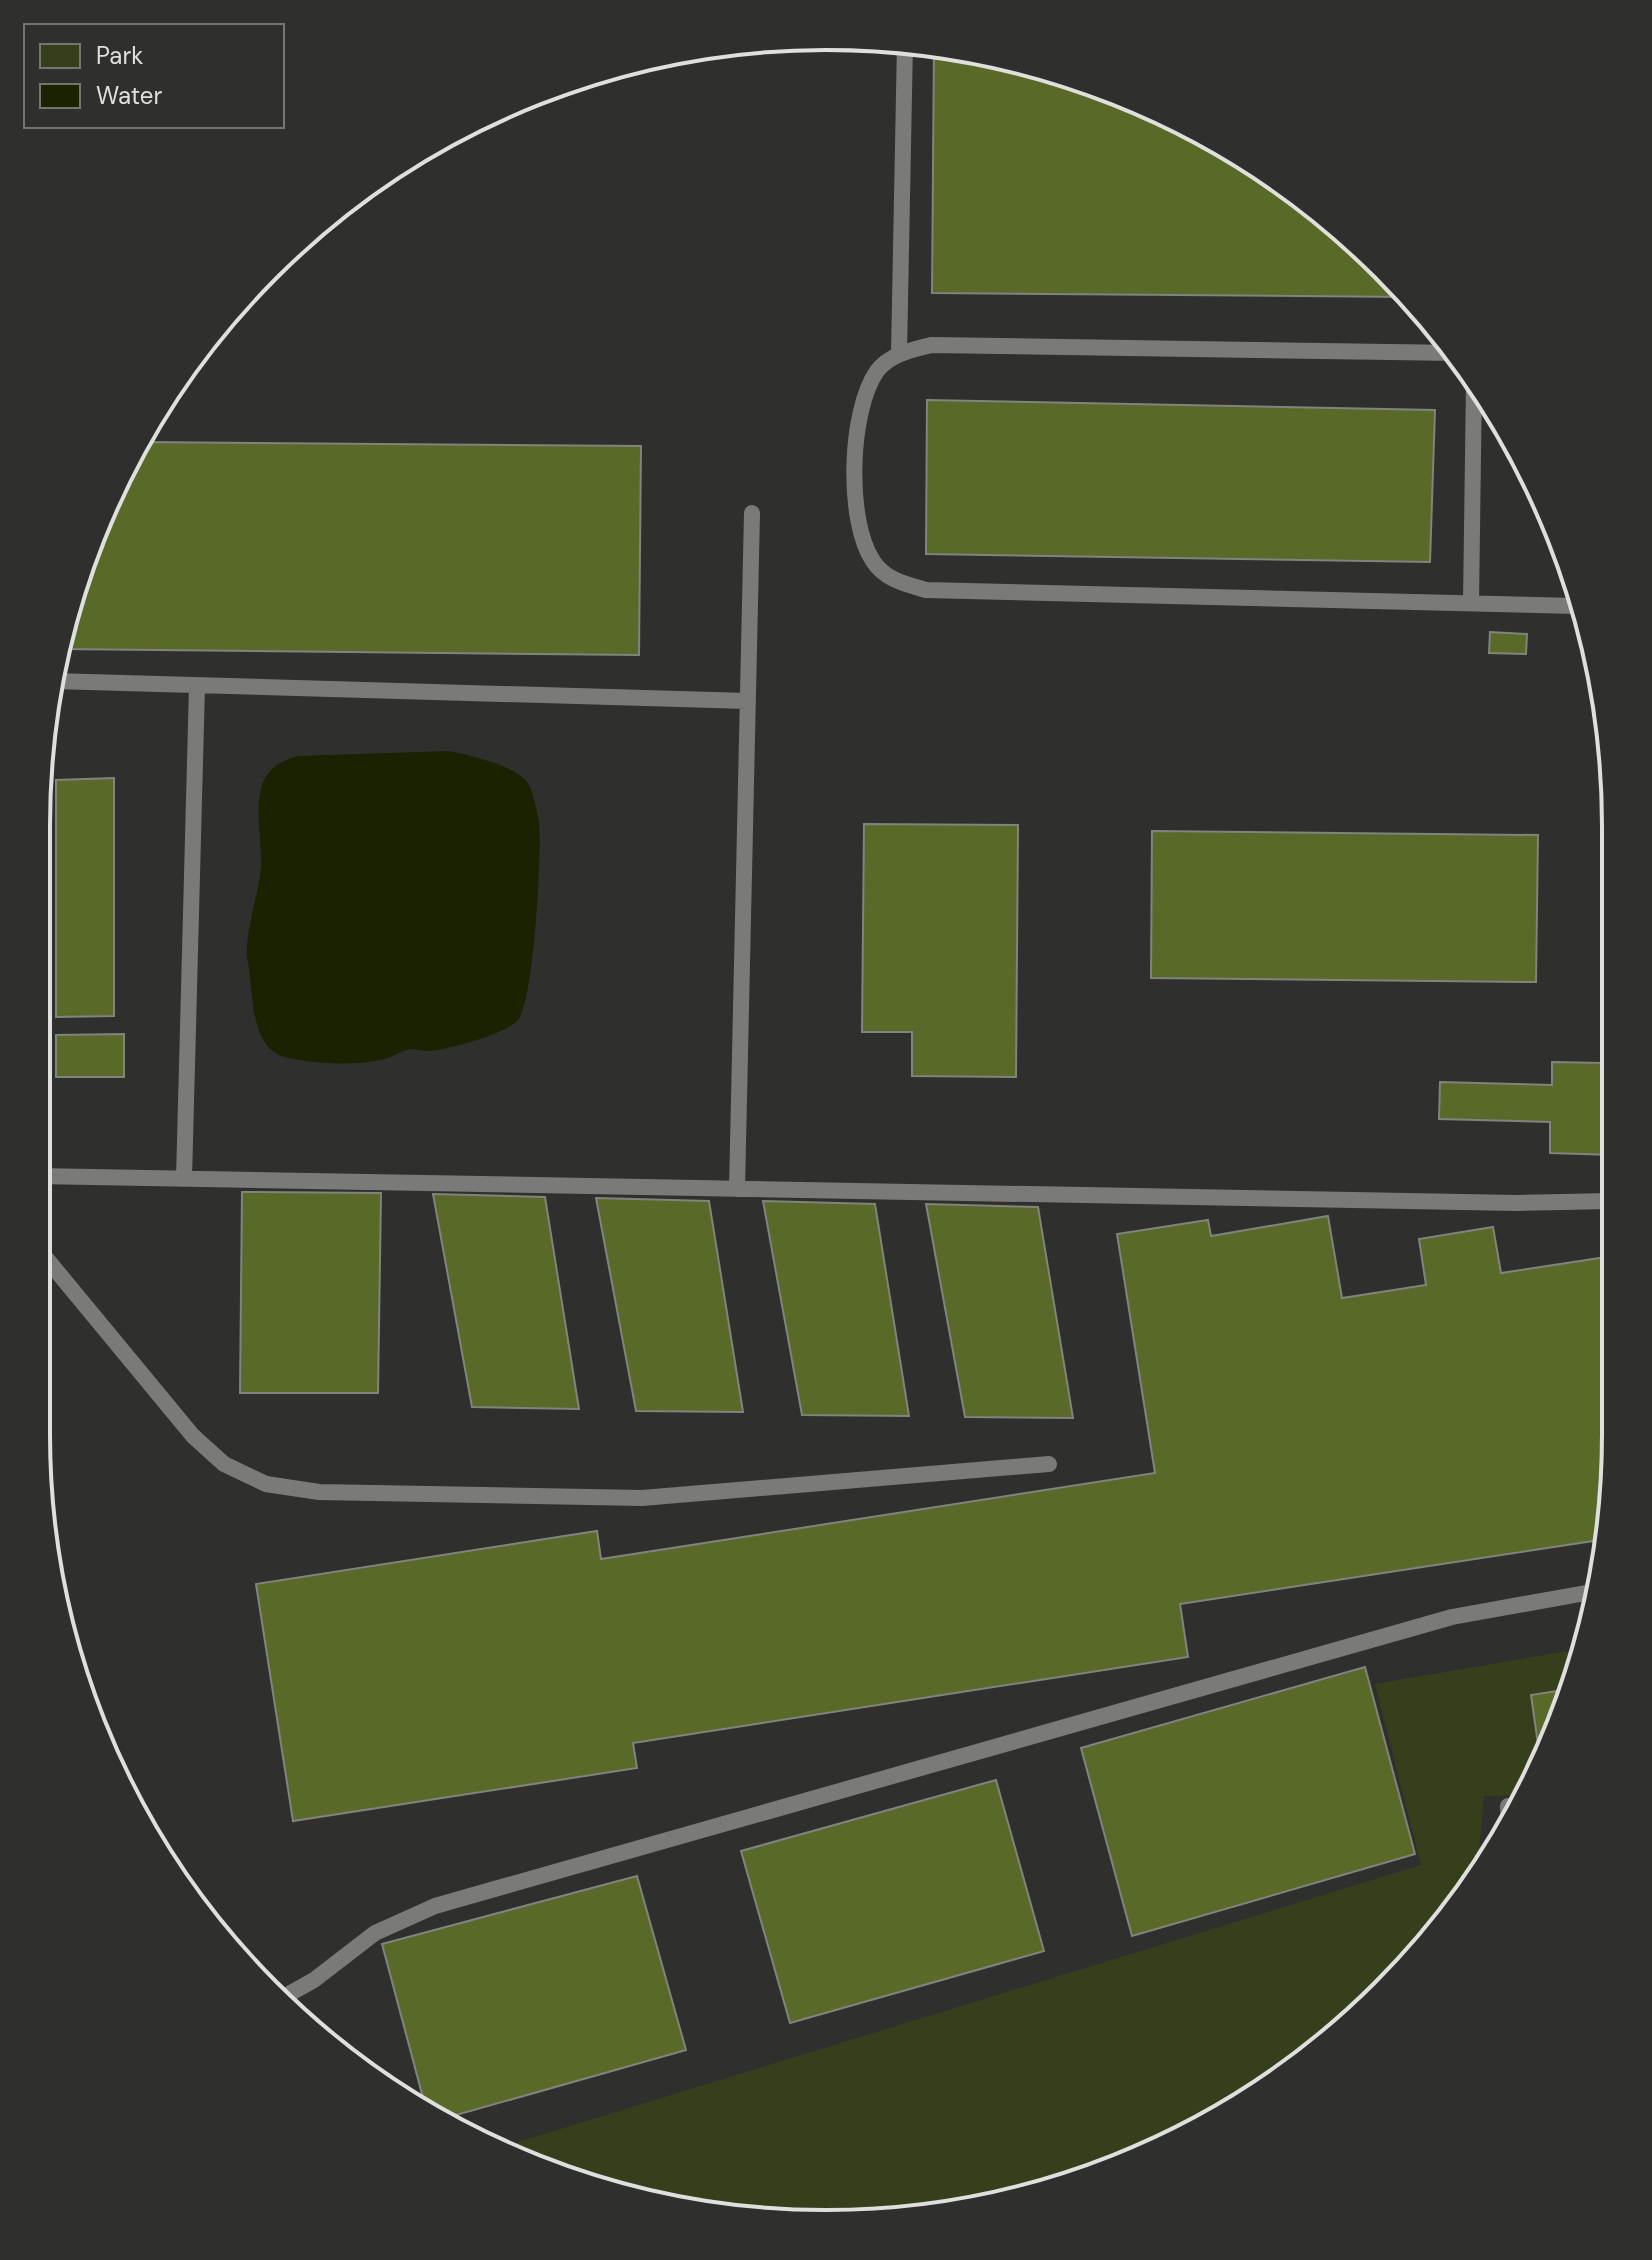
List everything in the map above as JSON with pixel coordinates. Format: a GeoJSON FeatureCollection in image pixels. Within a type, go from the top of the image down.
{"type":"FeatureCollection","features":[{"type":"Feature","properties":{"kind":"lane"},"geometry":{"type":"LineString","coordinates":[[899,353],[905,55]]}},
{"type":"Feature","properties":{"kind":"lane"},"geometry":{"type":"LineString","coordinates":[[1441,353],[931,345],[899,353],[878,369],[865,393],[858,423],[855,504],[860,536],[874,563],[894,580],[926,590],[1570,606]]}},
{"type":"Feature","properties":{"kind":"lane"},"geometry":{"type":"LineString","coordinates":[[1471,603],[1474,399]]}},
{"type":"Feature","properties":{"kind":"lane"},"geometry":{"type":"LineString","coordinates":[[737,1189],[752,513]]}},
{"type":"Feature","properties":{"kind":"lane"},"geometry":{"type":"LineString","coordinates":[[64,681],[748,701]]}},
{"type":"Feature","properties":{"kind":"lane"},"geometry":{"type":"LineString","coordinates":[[184,1179],[197,686]]}},
{"type":"Feature","properties":{"kind":"lane"},"geometry":{"type":"LineString","coordinates":[[50,1176],[1518,1203],[1602,1201]]}},
{"type":"Feature","properties":{"kind":"lane"},"geometry":{"type":"LineString","coordinates":[[50,1263],[193,1436],[224,1464],[266,1484],[319,1492],[642,1498],[1049,1464]]}},
{"type":"Feature","properties":{"kind":"lane"},"geometry":{"type":"LineString","coordinates":[[289,1994],[314,1980],[375,1933],[435,1906],[1452,1617],[1585,1593]]}},
{"type":"Feature","properties":{"kind":"green space"},"geometry":{"type":"Polygon","coordinates":[[[1571,1651],[1558,1691],[1532,1696],[1539,1739],[1512,1795],[1484,1796],[1479,1852],[1442,1906],[1409,1946],[1375,1983],[1298,2050],[1214,2106],[1169,2130],[1123,2151],[1027,2184],[927,2203],[826,2210],[775,2208],[675,2195],[577,2169],[513,2144],[1421,1865],[1375,1684],[1571,1651]]]}},
{"type":"Feature","properties":{"kind":"water"},"geometry":{"type":"Polygon","coordinates":[[[449,751],[490,762],[521,776],[527,782],[534,801],[540,838],[536,925],[524,1008],[518,1020],[502,1031],[462,1044],[428,1051],[410,1049],[370,1062],[320,1063],[285,1057],[275,1052],[267,1045],[257,1024],[247,953],[261,865],[258,811],[264,780],[278,765],[297,756],[449,751]]]}},
{"type":"Feature","properties":{"kind":"building"},"geometry":{"type":"Polygon","coordinates":[[[934,58],[1027,76],[1123,109],[1169,130],[1214,154],[1298,210],[1338,243],[1393,297],[932,293],[934,58]]]}},
{"type":"Feature","properties":{"kind":"building"},"geometry":{"type":"Polygon","coordinates":[[[927,400],[1435,410],[1430,562],[926,554],[927,400]]]}},
{"type":"Feature","properties":{"kind":"building"},"geometry":{"type":"Polygon","coordinates":[[[152,442],[641,446],[639,655],[71,649],[91,577],[109,529],[152,442]]]}},
{"type":"Feature","properties":{"kind":"building"},"geometry":{"type":"Polygon","coordinates":[[[1490,632],[1527,634],[1526,654],[1489,653],[1490,632]]]}},
{"type":"Feature","properties":{"kind":"building"},"geometry":{"type":"Polygon","coordinates":[[[114,778],[114,1016],[56,1017],[56,780],[114,778]]]}},
{"type":"Feature","properties":{"kind":"building"},"geometry":{"type":"Polygon","coordinates":[[[864,824],[1018,825],[1016,1077],[912,1076],[912,1032],[862,1032],[864,824]]]}},
{"type":"Feature","properties":{"kind":"building"},"geometry":{"type":"Polygon","coordinates":[[[1152,831],[1538,835],[1536,982],[1151,978],[1152,831]]]}},
{"type":"Feature","properties":{"kind":"building"},"geometry":{"type":"Polygon","coordinates":[[[124,1034],[124,1077],[56,1077],[56,1035],[124,1034]]]}},
{"type":"Feature","properties":{"kind":"building"},"geometry":{"type":"Polygon","coordinates":[[[1552,1062],[1602,1063],[1602,1155],[1550,1153],[1550,1122],[1439,1119],[1440,1082],[1552,1085],[1552,1062]]]}},
{"type":"Feature","properties":{"kind":"building"},"geometry":{"type":"Polygon","coordinates":[[[242,1192],[381,1193],[378,1393],[240,1393],[242,1192]]]}},
{"type":"Feature","properties":{"kind":"building"},"geometry":{"type":"Polygon","coordinates":[[[433,1194],[545,1197],[579,1409],[472,1407],[433,1194]]]}},
{"type":"Feature","properties":{"kind":"building"},"geometry":{"type":"Polygon","coordinates":[[[596,1198],[709,1201],[743,1412],[636,1411],[596,1198]]]}},
{"type":"Feature","properties":{"kind":"building"},"geometry":{"type":"Polygon","coordinates":[[[763,1201],[875,1204],[909,1416],[802,1415],[763,1201]]]}},
{"type":"Feature","properties":{"kind":"building"},"geometry":{"type":"Polygon","coordinates":[[[926,1204],[1038,1207],[1073,1418],[965,1417],[926,1204]]]}},
{"type":"Feature","properties":{"kind":"building"},"geometry":{"type":"Polygon","coordinates":[[[1328,1216],[1342,1298],[1426,1285],[1419,1239],[1493,1227],[1501,1273],[1602,1258],[1602,1434],[1594,1541],[1180,1604],[1188,1657],[633,1743],[637,1768],[293,1821],[256,1584],[597,1531],[601,1559],[1155,1473],[1117,1234],[1208,1220],[1211,1236],[1328,1216]]]}},
{"type":"Feature","properties":{"kind":"building"},"geometry":{"type":"Polygon","coordinates":[[[1365,1667],[1415,1854],[1132,1936],[1081,1748],[1365,1667]]]}},
{"type":"Feature","properties":{"kind":"building"},"geometry":{"type":"Polygon","coordinates":[[[1558,1691],[1538,1742],[1531,1695],[1558,1691]]]}},
{"type":"Feature","properties":{"kind":"building"},"geometry":{"type":"Polygon","coordinates":[[[996,1780],[1044,1951],[790,2023],[741,1851],[996,1780]]]}},
{"type":"Feature","properties":{"kind":"building"},"geometry":{"type":"Polygon","coordinates":[[[637,1876],[686,2050],[455,2115],[423,2096],[382,1944],[637,1876]]]}}]}
